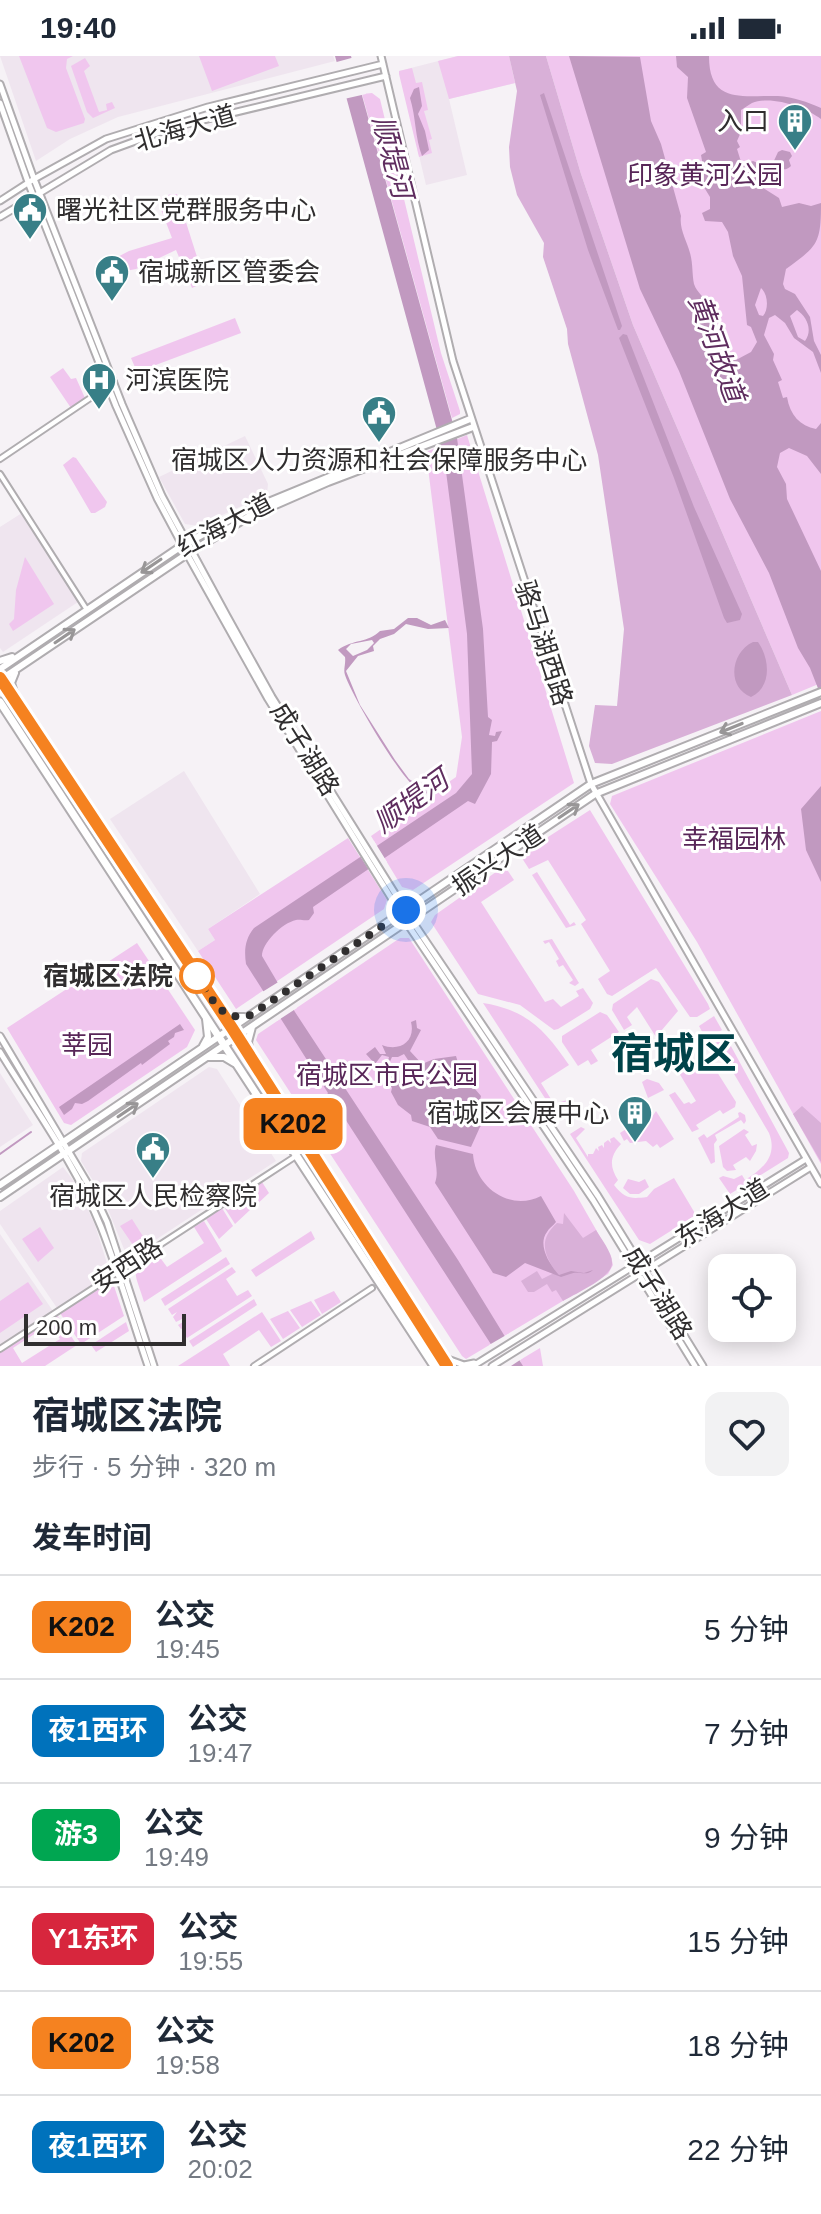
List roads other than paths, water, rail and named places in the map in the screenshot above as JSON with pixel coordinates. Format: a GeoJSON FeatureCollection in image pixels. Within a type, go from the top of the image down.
{"type":"FeatureCollection","features":[{"type":"Feature","properties":{"kind":"main road"},"geometry":{"type":"LineString","coordinates":[[424,442],[472,423]]}},
{"type":"Feature","properties":{"kind":"main road","name":"红海大道"},"geometry":{"type":"LineString","coordinates":[[0,669],[185,544],[276,497],[424,442]]}},
{"type":"Feature","properties":{"kind":"main road","name":"红海大道"},"geometry":{"type":"LineString","coordinates":[[0,679],[190,552],[248,517],[424,442]]}},
{"type":"Feature","properties":{"kind":"main road"},"geometry":{"type":"LineString","coordinates":[[0,661],[26,651]]}},
{"type":"Feature","properties":{"kind":"main road"},"geometry":{"type":"LineString","coordinates":[[20,667],[11,679],[21,709]]}},
{"type":"Feature","properties":{"kind":"main road"},"geometry":{"type":"LineString","coordinates":[[0,679],[220,1009],[447,1366]]}},
{"type":"Feature","properties":{"kind":"main road","name":"振兴大道"},"geometry":{"type":"LineString","coordinates":[[0,1185],[591,784],[821,692]]}},
{"type":"Feature","properties":{"kind":"main road","name":"振兴大道"},"geometry":{"type":"LineString","coordinates":[[0,1197],[595,794],[821,703]]}},
{"type":"Feature","properties":{"kind":"main road"},"geometry":{"type":"LineString","coordinates":[[1,705],[434,1366]]}},
{"type":"Feature","properties":{"kind":"main road"},"geometry":{"type":"LineString","coordinates":[[11,719],[21,709]]}},
{"type":"Feature","properties":{"kind":"main road"},"geometry":{"type":"LineString","coordinates":[[189,993],[195,998],[203,997],[205,990],[202,984]]}},
{"type":"Feature","properties":{"kind":"main road"},"geometry":{"type":"LineString","coordinates":[[220,1009],[236,1018],[254,1013],[263,1019]]}},
{"type":"Feature","properties":{"kind":"main road"},"geometry":{"type":"LineString","coordinates":[[201,1050],[208,1037],[206,1019]]}},
{"type":"Feature","properties":{"kind":"main road"},"geometry":{"type":"LineString","coordinates":[[251,1058],[248,1042],[252,1027]]}},
{"type":"Feature","properties":{"kind":"main road"},"geometry":{"type":"LineString","coordinates":[[206,1058],[221,1056],[234,1063]]}},
{"type":"Feature","properties":{"kind":"main road"},"geometry":{"type":"LineString","coordinates":[[187,1059],[192,1062],[192,1067]]}},
{"type":"Feature","properties":{"kind":"main road"},"geometry":{"type":"LineString","coordinates":[[247,1083],[250,1073],[259,1071]]}},
{"type":"Feature","properties":{"kind":"main road"},"geometry":{"type":"LineString","coordinates":[[98,1119],[96,1125],[102,1127]]}},
{"type":"Feature","properties":{"kind":"main road"},"geometry":{"type":"LineString","coordinates":[[27,1167],[33,1169],[32,1175]]}},
{"type":"Feature","properties":{"kind":"main road"},"geometry":{"type":"LineString","coordinates":[[423,1350],[432,1351],[433,1344]]}},
{"type":"Feature","properties":{"kind":"street","name":"骆马湖西路"},"geometry":{"type":"LineString","coordinates":[[381,56],[453,361],[591,784],[821,1184]]}},
{"type":"Feature","properties":{"kind":"street","name":"北海大道"},"geometry":{"type":"LineString","coordinates":[[2,200],[31,180],[106,139],[176,116],[383,64]]}},
{"type":"Feature","properties":{"kind":"street","name":"北海大道"},"geometry":{"type":"LineString","coordinates":[[0,217],[111,150],[178,126],[386,76]]}},
{"type":"Feature","properties":{"kind":"street","name":"成子湖路"},"geometry":{"type":"LineString","coordinates":[[0,84],[31,180]]}},
{"type":"Feature","properties":{"kind":"street","name":"成子湖路"},"geometry":{"type":"LineString","coordinates":[[0,103],[111,384],[185,544],[268,699],[403,912],[638,1266],[695,1366]]}},
{"type":"Feature","properties":{"kind":"street"},"geometry":{"type":"LineString","coordinates":[[176,116],[178,126]]}},
{"type":"Feature","properties":{"kind":"street"},"geometry":{"type":"LineString","coordinates":[[69,158],[76,170]]}},
{"type":"Feature","properties":{"kind":"street"},"geometry":{"type":"LineString","coordinates":[[2,200],[11,210]]}},
{"type":"Feature","properties":{"kind":"street"},"geometry":{"type":"LineString","coordinates":[[0,459],[111,384]]}},
{"type":"Feature","properties":{"kind":"street"},"geometry":{"type":"LineString","coordinates":[[0,474],[87,610]]}},
{"type":"Feature","properties":{"kind":"street"},"geometry":{"type":"LineString","coordinates":[[0,1036],[66,1152],[101,1227],[154,1366]]}},
{"type":"Feature","properties":{"kind":"street"},"geometry":{"type":"LineString","coordinates":[[0,1052],[61,1143]]}},
{"type":"Feature","properties":{"kind":"street","name":"安西路"},"geometry":{"type":"LineString","coordinates":[[0,1349],[296,1156]]}},
{"type":"Feature","properties":{"kind":"street","name":"东海大道"},"geometry":{"type":"LineString","coordinates":[[479,1362],[806,1159]]}},
{"type":"Feature","properties":{"kind":"street","name":"东海大道"},"geometry":{"type":"LineString","coordinates":[[492,1366],[811,1167]]}},
{"type":"Feature","properties":{"kind":"street"},"geometry":{"type":"LineString","coordinates":[[119,1271],[148,1366]]}},
{"type":"Feature","properties":{"kind":"street","name":"成子湖路"},"geometry":{"type":"LineString","coordinates":[[642,1273],[703,1366]]}},
{"type":"Feature","properties":{"kind":"street"},"geometry":{"type":"LineString","coordinates":[[254,1366],[372,1288]]}},
{"type":"Feature","properties":{"kind":"street"},"geometry":{"type":"LineString","coordinates":[[441,1356],[464,1365],[479,1362]]}},
{"type":"Feature","properties":{"kind":"water"},"geometry":{"type":"Polygon","coordinates":[[[335,56],[351,56],[457,438],[483,629],[488,717],[492,720],[489,735],[495,736],[496,732],[502,731],[497,741],[492,742],[491,774],[475,804],[468,801],[313,907],[314,913],[309,920],[296,920],[285,925],[269,940],[262,956],[523,1366],[505,1366],[338,1108],[335,1110],[326,1096],[328,1093],[246,964],[246,945],[254,928],[456,793],[472,774],[467,634],[444,456],[335,56]]]}},
{"type":"Feature","properties":{"kind":"water","name":"黄河故道"},"geometry":{"type":"Polygon","coordinates":[[[569,56],[640,57],[651,121],[661,144],[681,216],[694,284],[708,305],[720,343],[736,360],[751,352],[757,342],[751,327],[747,325],[742,276],[733,256],[728,232],[722,222],[705,221],[702,213],[710,209],[710,197],[699,179],[703,166],[701,155],[706,152],[687,98],[688,77],[677,67],[676,56],[709,56],[715,83],[730,94],[784,97],[821,108],[821,119],[807,110],[788,104],[769,100],[752,103],[741,110],[741,132],[737,141],[740,147],[737,149],[742,165],[753,161],[762,165],[765,172],[757,184],[779,198],[782,207],[821,203],[816,242],[786,269],[783,284],[785,289],[795,294],[810,317],[814,341],[821,355],[821,373],[813,352],[794,338],[785,323],[775,315],[769,318],[764,335],[782,380],[778,382],[783,398],[787,397],[793,414],[810,428],[816,429],[821,423],[821,474],[807,456],[789,448],[780,453],[777,467],[786,484],[787,499],[821,571],[821,696],[798,648],[769,573],[730,499],[679,371],[640,289],[569,56]],[[761,288],[755,305],[759,315],[763,316],[767,302],[761,288]],[[797,310],[790,316],[798,337],[805,341],[808,324],[797,310]]]}},
{"type":"Feature","properties":{"kind":"water"},"geometry":{"type":"Polygon","coordinates":[[[419,87],[422,106],[418,114],[429,150],[422,156],[410,98],[414,89],[419,87]]]}},
{"type":"Feature","properties":{"kind":"water"},"geometry":{"type":"Polygon","coordinates":[[[544,93],[622,326],[620,330],[588,250],[540,95],[544,93]]]}},
{"type":"Feature","properties":{"kind":"water"},"geometry":{"type":"Polygon","coordinates":[[[782,150],[790,152],[792,156],[789,160],[791,166],[786,169],[772,165],[782,150]]]}},
{"type":"Feature","properties":{"kind":"water"},"geometry":{"type":"Polygon","coordinates":[[[627,335],[694,507],[742,614],[740,620],[727,623],[724,618],[619,338],[627,335]]]}},
{"type":"Feature","properties":{"kind":"water"},"geometry":{"type":"Polygon","coordinates":[[[408,618],[417,618],[431,625],[445,620],[449,628],[428,629],[406,624],[394,634],[380,639],[373,646],[374,651],[358,656],[346,671],[359,703],[345,675],[345,657],[338,650],[349,644],[380,631],[394,629],[408,618]],[[372,640],[351,644],[346,649],[353,656],[367,650],[374,643],[372,640]]]}},
{"type":"Feature","properties":{"kind":"water"},"geometry":{"type":"Polygon","coordinates":[[[753,642],[758,642],[762,649],[767,672],[763,687],[751,697],[738,686],[734,670],[740,653],[753,642]]]}},
{"type":"Feature","properties":{"kind":"water"},"geometry":{"type":"Polygon","coordinates":[[[362,708],[409,779],[427,793],[424,795],[405,776],[362,708]]]}},
{"type":"Feature","properties":{"kind":"water"},"geometry":{"type":"Polygon","coordinates":[[[821,786],[821,882],[806,850],[801,809],[821,786]]]}},
{"type":"Feature","properties":{"kind":"water"},"geometry":{"type":"Polygon","coordinates":[[[416,1020],[417,1028],[421,1030],[410,1051],[422,1064],[456,1056],[469,1082],[481,1096],[480,1100],[492,1114],[480,1127],[471,1147],[438,1139],[430,1127],[412,1121],[411,1115],[398,1105],[384,1074],[389,1057],[382,1055],[375,1064],[366,1054],[375,1047],[380,1054],[386,1054],[382,1045],[394,1047],[405,1044],[411,1035],[411,1022],[416,1020]],[[404,1054],[392,1057],[387,1068],[395,1084],[409,1071],[404,1054]]]}},
{"type":"Feature","properties":{"kind":"water"},"geometry":{"type":"Polygon","coordinates":[[[180,1024],[184,1030],[175,1033],[168,1041],[170,1044],[88,1101],[75,1103],[64,1115],[59,1107],[180,1024]]]}},
{"type":"Feature","properties":{"kind":"water"},"geometry":{"type":"Polygon","coordinates":[[[436,1145],[473,1154],[480,1177],[487,1186],[506,1198],[518,1201],[541,1196],[556,1222],[543,1243],[552,1266],[559,1275],[571,1271],[584,1273],[561,1277],[525,1263],[506,1277],[493,1273],[435,1183],[436,1145]]]}},
{"type":"Feature","properties":{"kind":"waterway"},"geometry":{"type":"LineString","coordinates":[[0,1154],[31,1132]]}},
{"type":"Feature","properties":{"kind":"place","name":"入口"},"geometry":{"type":"Point","coordinates":[795,152]}},
{"type":"Feature","properties":{"kind":"place","name":"曙光社区党群服务中心"},"geometry":{"type":"Point","coordinates":[30,241]}},
{"type":"Feature","properties":{"kind":"place","name":"宿城新区管委会"},"geometry":{"type":"Point","coordinates":[112,303]}},
{"type":"Feature","properties":{"kind":"place","name":"河滨医院"},"geometry":{"type":"Point","coordinates":[99,411]}},
{"type":"Feature","properties":{"kind":"place","name":"宿城区人力资源和社会保障服务中心"},"geometry":{"type":"Point","coordinates":[379,444]}},
{"type":"Feature","properties":{"kind":"place","name":"宿城区法院"},"geometry":{"type":"Point","coordinates":[197,976]}},
{"type":"Feature","properties":{"kind":"place","name":"宿城区会展中心"},"geometry":{"type":"Point","coordinates":[635,1144]}},
{"type":"Feature","properties":{"kind":"place","name":"宿城区人民检察院"},"geometry":{"type":"Point","coordinates":[153,1180]}},
{"type":"Feature","properties":{"kind":"district","name":"宿城区"},"geometry":{"type":"Point","coordinates":[674,1053]}},
{"type":"Feature","properties":{"kind":"water label","name":"顺堤河"},"geometry":{"type":"Point","coordinates":[393,157]}},
{"type":"Feature","properties":{"kind":"water label","name":"顺堤河"},"geometry":{"type":"Point","coordinates":[411,801]}},
{"type":"Feature","properties":{"kind":"park label","name":"印象黄河公园"},"geometry":{"type":"Point","coordinates":[705,175]}},
{"type":"Feature","properties":{"kind":"park label","name":"幸福园林"},"geometry":{"type":"Point","coordinates":[734,839]}},
{"type":"Feature","properties":{"kind":"park label","name":"莘园"},"geometry":{"type":"Point","coordinates":[87,1045]}},
{"type":"Feature","properties":{"kind":"park label","name":"宿城区市民公园"},"geometry":{"type":"Point","coordinates":[387,1075]}}]}
